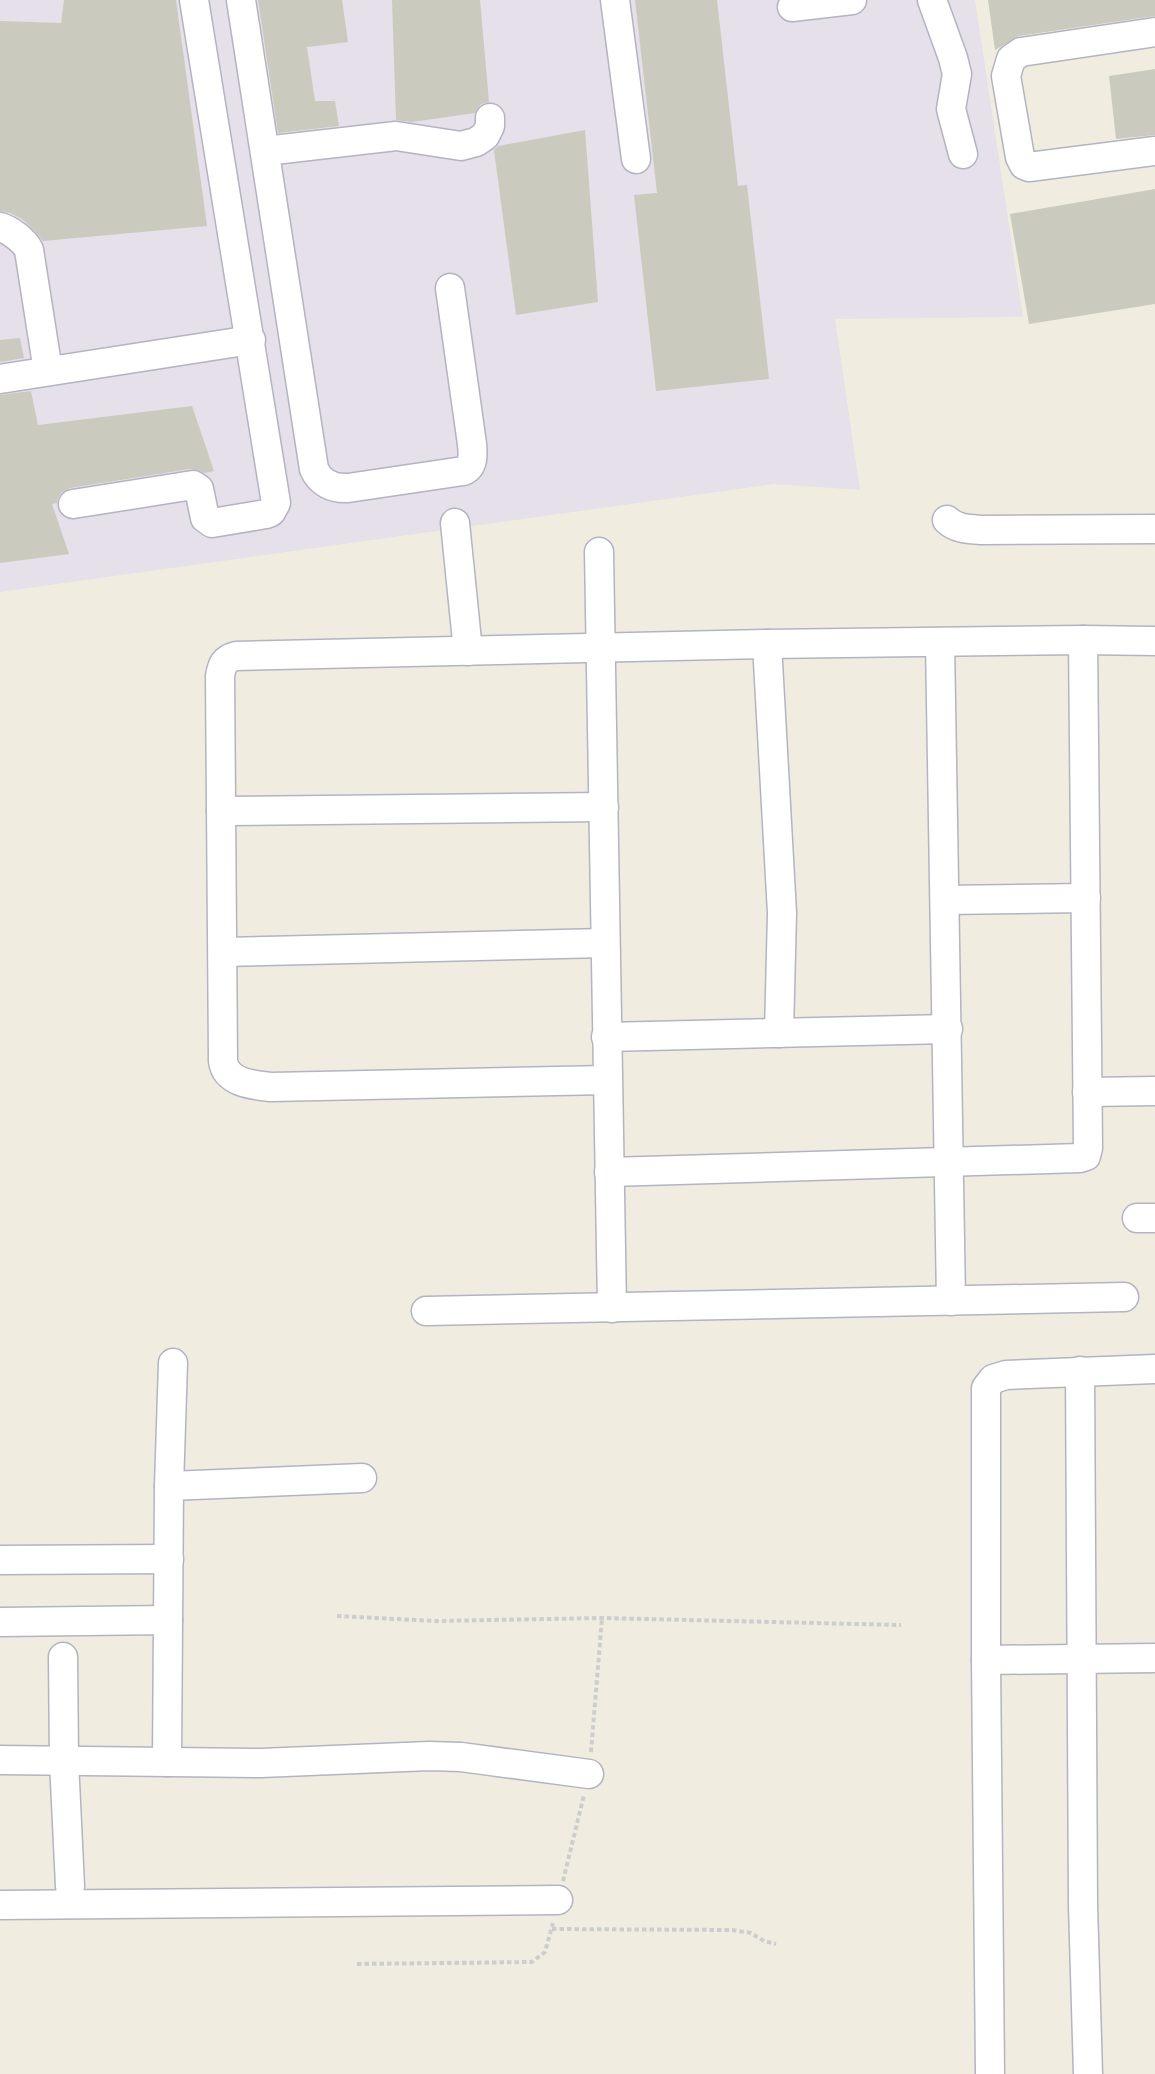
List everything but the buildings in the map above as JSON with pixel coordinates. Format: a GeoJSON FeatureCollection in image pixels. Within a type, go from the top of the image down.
{"type":"FeatureCollection","features":[{"type":"Feature","properties":{"kind":"street"},"geometry":{"type":"LineString","coordinates":[[73,504],[193,484],[199,489],[206,518],[212,523],[272,512],[276,500],[194,0]]}},
{"type":"Feature","properties":{"kind":"street"},"geometry":{"type":"LineString","coordinates":[[241,0],[314,469],[317,476],[329,486],[340,489],[348,488],[463,471],[469,466],[473,456],[472,444],[450,288]]}},
{"type":"Feature","properties":{"kind":"street"},"geometry":{"type":"LineString","coordinates":[[615,0],[636,159]]}},
{"type":"Feature","properties":{"kind":"street"},"geometry":{"type":"LineString","coordinates":[[792,7],[852,0]]}},
{"type":"Feature","properties":{"kind":"street"},"geometry":{"type":"LineString","coordinates":[[932,0],[957,74],[951,109],[963,154]]}},
{"type":"Feature","properties":{"kind":"street"},"geometry":{"type":"LineString","coordinates":[[1155,32],[1021,52],[1011,59],[1006,75],[1020,157],[1024,165],[1029,168],[1155,151]]}},
{"type":"Feature","properties":{"kind":"street"},"geometry":{"type":"LineString","coordinates":[[265,151],[396,136],[460,146],[477,142],[485,136],[490,126],[490,118]]}},
{"type":"Feature","properties":{"kind":"street"},"geometry":{"type":"LineString","coordinates":[[0,227],[6,229],[29,250],[48,371]]}},
{"type":"Feature","properties":{"kind":"street"},"geometry":{"type":"LineString","coordinates":[[0,379],[251,340]]}},
{"type":"Feature","properties":{"kind":"street"},"geometry":{"type":"LineString","coordinates":[[947,520],[951,524],[964,528],[982,530],[1155,529]]}},
{"type":"Feature","properties":{"kind":"street"},"geometry":{"type":"LineString","coordinates":[[455,523],[468,651]]}},
{"type":"Feature","properties":{"kind":"street"},"geometry":{"type":"LineString","coordinates":[[599,552],[612,1308]]}},
{"type":"Feature","properties":{"kind":"street"},"geometry":{"type":"LineString","coordinates":[[609,1172],[1083,1158],[1088,1148],[1083,640]]}},
{"type":"Feature","properties":{"kind":"street"},"geometry":{"type":"LineString","coordinates":[[607,1080],[271,1087],[243,1082],[234,1078],[224,1067],[220,676],[226,660],[236,656],[766,644],[1155,641]]}},
{"type":"Feature","properties":{"kind":"street"},"geometry":{"type":"LineString","coordinates":[[940,642],[951,1301]]}},
{"type":"Feature","properties":{"kind":"street"},"geometry":{"type":"LineString","coordinates":[[766,644],[782,913],[779,1033]]}},
{"type":"Feature","properties":{"kind":"street"},"geometry":{"type":"LineString","coordinates":[[221,811],[604,807]]}},
{"type":"Feature","properties":{"kind":"street"},"geometry":{"type":"LineString","coordinates":[[945,900],[1086,898]]}},
{"type":"Feature","properties":{"kind":"street"},"geometry":{"type":"LineString","coordinates":[[222,952],[605,943]]}},
{"type":"Feature","properties":{"kind":"street"},"geometry":{"type":"LineString","coordinates":[[606,1037],[948,1029]]}},
{"type":"Feature","properties":{"kind":"street"},"geometry":{"type":"LineString","coordinates":[[1087,1092],[1155,1091]]}},
{"type":"Feature","properties":{"kind":"street"},"geometry":{"type":"LineString","coordinates":[[426,1311],[1124,1297]]}},
{"type":"Feature","properties":{"kind":"street"},"geometry":{"type":"LineString","coordinates":[[167,1762],[169,1486],[173,1363]]}},
{"type":"Feature","properties":{"kind":"street"},"geometry":{"type":"LineString","coordinates":[[990,2074],[986,1389],[993,1379],[1001,1375],[1155,1369]]}},
{"type":"Feature","properties":{"kind":"street"},"geometry":{"type":"LineString","coordinates":[[1080,1371],[1083,1905],[1088,2074]]}},
{"type":"Feature","properties":{"kind":"street"},"geometry":{"type":"LineString","coordinates":[[169,1486],[362,1478]]}},
{"type":"Feature","properties":{"kind":"street"},"geometry":{"type":"LineString","coordinates":[[0,1560],[169,1559]]}},
{"type":"Feature","properties":{"kind":"street"},"geometry":{"type":"LineString","coordinates":[[0,1622],[168,1620]]}},
{"type":"Feature","properties":{"kind":"street"},"geometry":{"type":"LineString","coordinates":[[63,1657],[64,1761],[70,1886]]}},
{"type":"Feature","properties":{"kind":"street"},"geometry":{"type":"LineString","coordinates":[[986,1659],[1155,1658]]}},
{"type":"Feature","properties":{"kind":"street"},"geometry":{"type":"LineString","coordinates":[[0,1760],[261,1763],[450,1757],[589,1774]]}},
{"type":"Feature","properties":{"kind":"street"},"geometry":{"type":"LineString","coordinates":[[0,1905],[558,1900]]}},
{"type":"Feature","properties":{"kind":"path"},"geometry":{"type":"LineString","coordinates":[[337,1616],[435,1621],[602,1618],[901,1625]]}},
{"type":"Feature","properties":{"kind":"path"},"geometry":{"type":"LineString","coordinates":[[357,1964],[525,1964],[538,1959],[545,1952],[589,1774],[602,1618]]}},
{"type":"Feature","properties":{"kind":"path"},"geometry":{"type":"LineString","coordinates":[[551,1929],[732,1930],[752,1933],[764,1941],[776,1944]]}},
{"type":"Feature","properties":{"kind":"shaded area"},"geometry":{"type":"Polygon","coordinates":[[[0,0],[975,0],[1023,317],[835,319],[860,490],[774,484],[0,592],[0,0]]]}}]}
